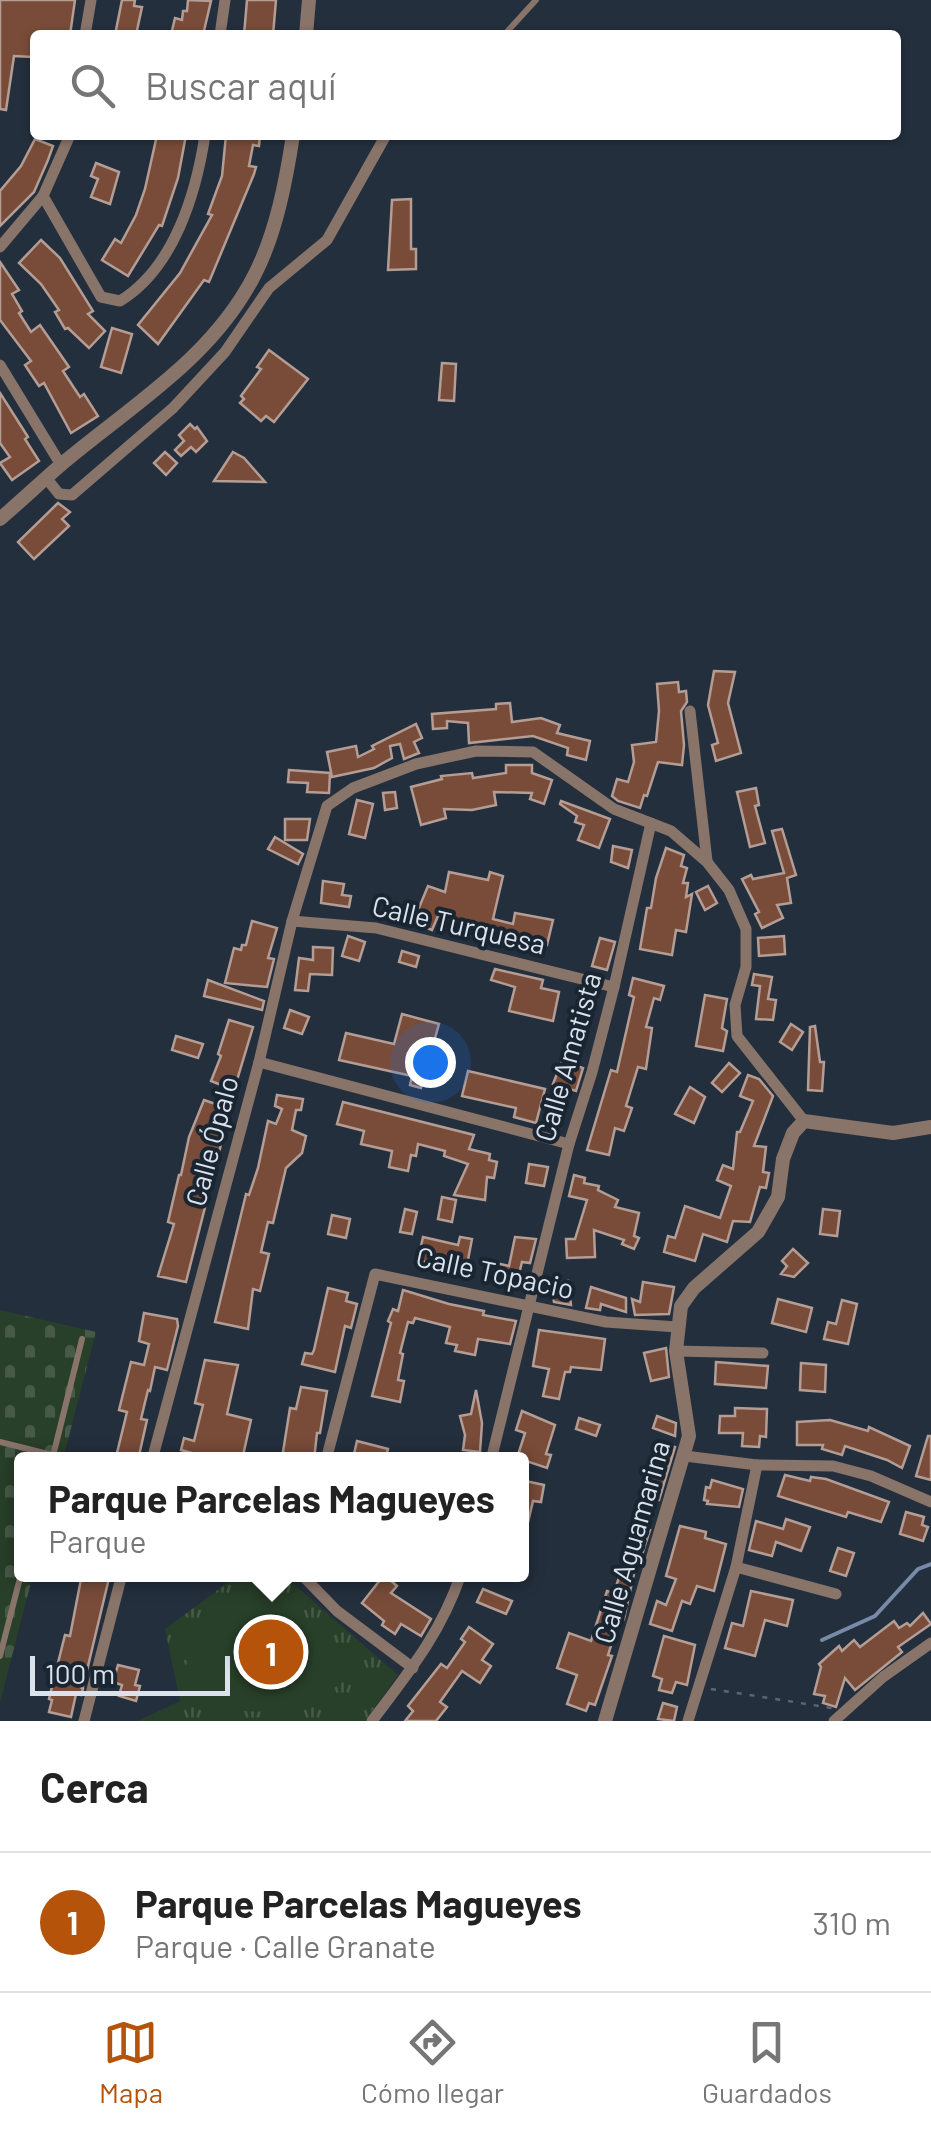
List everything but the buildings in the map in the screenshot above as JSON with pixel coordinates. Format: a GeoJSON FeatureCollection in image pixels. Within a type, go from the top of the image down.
{"type":"FeatureCollection","features":[{"type":"Feature","properties":{"kind":"street"},"geometry":{"type":"LineString","coordinates":[[86,30],[91,0]]}},
{"type":"Feature","properties":{"kind":"street"},"geometry":{"type":"LineString","coordinates":[[221,30],[225,0]]}},
{"type":"Feature","properties":{"kind":"street"},"geometry":{"type":"LineString","coordinates":[[306,30],[309,0]]}},
{"type":"Feature","properties":{"kind":"street"},"geometry":{"type":"LineString","coordinates":[[0,247],[43,196],[68,140]]}},
{"type":"Feature","properties":{"kind":"street"},"geometry":{"type":"LineString","coordinates":[[43,196],[101,297],[120,301],[137,291],[172,242],[198,180],[204,140]]}},
{"type":"Feature","properties":{"kind":"street"},"geometry":{"type":"LineString","coordinates":[[0,519],[61,464],[183,369],[221,326],[255,275],[279,205],[293,140]]}},
{"type":"Feature","properties":{"kind":"street"},"geometry":{"type":"LineString","coordinates":[[46,479],[59,494],[72,495],[173,408],[225,352],[269,288],[327,240],[383,140]]}},
{"type":"Feature","properties":{"kind":"street"},"geometry":{"type":"LineString","coordinates":[[0,364],[61,464]]}},
{"type":"Feature","properties":{"kind":"street"},"geometry":{"type":"LineString","coordinates":[[690,711],[707,862],[729,890],[746,929],[746,967],[734,1005],[737,1036],[804,1122],[894,1132],[931,1127]]}},
{"type":"Feature","properties":{"kind":"street","name":"Calle Ópalo"},"geometry":{"type":"LineString","coordinates":[[154,1452],[260,1062],[292,920],[327,806],[353,788],[416,764],[476,752],[533,752],[614,810],[672,831],[707,862]]}},
{"type":"Feature","properties":{"kind":"street","name":"Calle Amatista"},"geometry":{"type":"LineString","coordinates":[[494,1452],[569,1144],[614,987],[651,822]]}},
{"type":"Feature","properties":{"kind":"street","name":"Calle Turquesa"},"geometry":{"type":"LineString","coordinates":[[292,920],[376,928],[614,987]]}},
{"type":"Feature","properties":{"kind":"street"},"geometry":{"type":"LineString","coordinates":[[260,1062],[569,1144]]}},
{"type":"Feature","properties":{"kind":"street","name":"Calle Aguamarina"},"geometry":{"type":"LineString","coordinates":[[605,1721],[685,1456],[688,1422],[676,1350],[681,1306],[694,1288],[758,1232],[778,1198],[783,1159],[792,1133],[804,1122]]}},
{"type":"Feature","properties":{"kind":"street","name":"Calle Topacio"},"geometry":{"type":"LineString","coordinates":[[328,1452],[375,1274],[606,1322],[677,1327]]}},
{"type":"Feature","properties":{"kind":"street"},"geometry":{"type":"LineString","coordinates":[[676,1350],[764,1353]]}},
{"type":"Feature","properties":{"kind":"street"},"geometry":{"type":"LineString","coordinates":[[685,1456],[757,1465],[832,1466],[870,1476],[931,1502]]}},
{"type":"Feature","properties":{"kind":"street"},"geometry":{"type":"LineString","coordinates":[[688,1721],[736,1567],[757,1465]]}},
{"type":"Feature","properties":{"kind":"street"},"geometry":{"type":"LineString","coordinates":[[736,1567],[836,1594]]}},
{"type":"Feature","properties":{"kind":"street"},"geometry":{"type":"LineString","coordinates":[[84,1721],[120,1582]]}},
{"type":"Feature","properties":{"kind":"street"},"geometry":{"type":"LineString","coordinates":[[309,1582],[337,1611],[413,1668]]}},
{"type":"Feature","properties":{"kind":"street"},"geometry":{"type":"LineString","coordinates":[[372,1721],[413,1668],[448,1613],[458,1582]]}},
{"type":"Feature","properties":{"kind":"street"},"geometry":{"type":"LineString","coordinates":[[834,1721],[931,1644]]}},
{"type":"Feature","properties":{"kind":"lane"},"geometry":{"type":"LineString","coordinates":[[509,30],[536,0]]}},
{"type":"Feature","properties":{"kind":"lane"},"geometry":{"type":"LineString","coordinates":[[255,275],[269,288]]}},
{"type":"Feature","properties":{"kind":"lane"},"geometry":{"type":"LineString","coordinates":[[54,1452],[82,1339]]}},
{"type":"Feature","properties":{"kind":"lane"},"geometry":{"type":"LineString","coordinates":[[0,1442],[32,1452]]}},
{"type":"Feature","properties":{"kind":"lane"},"geometry":{"type":"LineString","coordinates":[[0,1656],[4,1622],[19,1582]]}},
{"type":"Feature","properties":{"kind":"path"},"geometry":{"type":"LineString","coordinates":[[698,1687],[844,1710]]}},
{"type":"Feature","properties":{"kind":"green space"},"geometry":{"type":"Polygon","coordinates":[[[0,1310],[96,1332],[65,1452],[14,1452],[14,1582],[31,1582],[0,1702],[0,1310]]]}},
{"type":"Feature","properties":{"kind":"green space"},"geometry":{"type":"Polygon","coordinates":[[[229,1582],[291,1582],[398,1675],[365,1721],[138,1721],[180,1701],[165,1629],[229,1582]]]}},
{"type":"Feature","properties":{"kind":"green space"},"geometry":{"type":"Polygon","coordinates":[[[255,1587],[357,1666],[331,1691],[288,1709],[236,1710],[192,1695],[177,1676],[247,1588],[255,1587]]]}},
{"type":"Feature","properties":{"kind":"waterway"},"geometry":{"type":"LineString","coordinates":[[822,1640],[875,1616],[918,1569],[931,1564]]}},
{"type":"Feature","properties":{"kind":"place","name":"Parque Parcelas Magueyes"},"geometry":{"type":"Point","coordinates":[271,1652]}}]}
